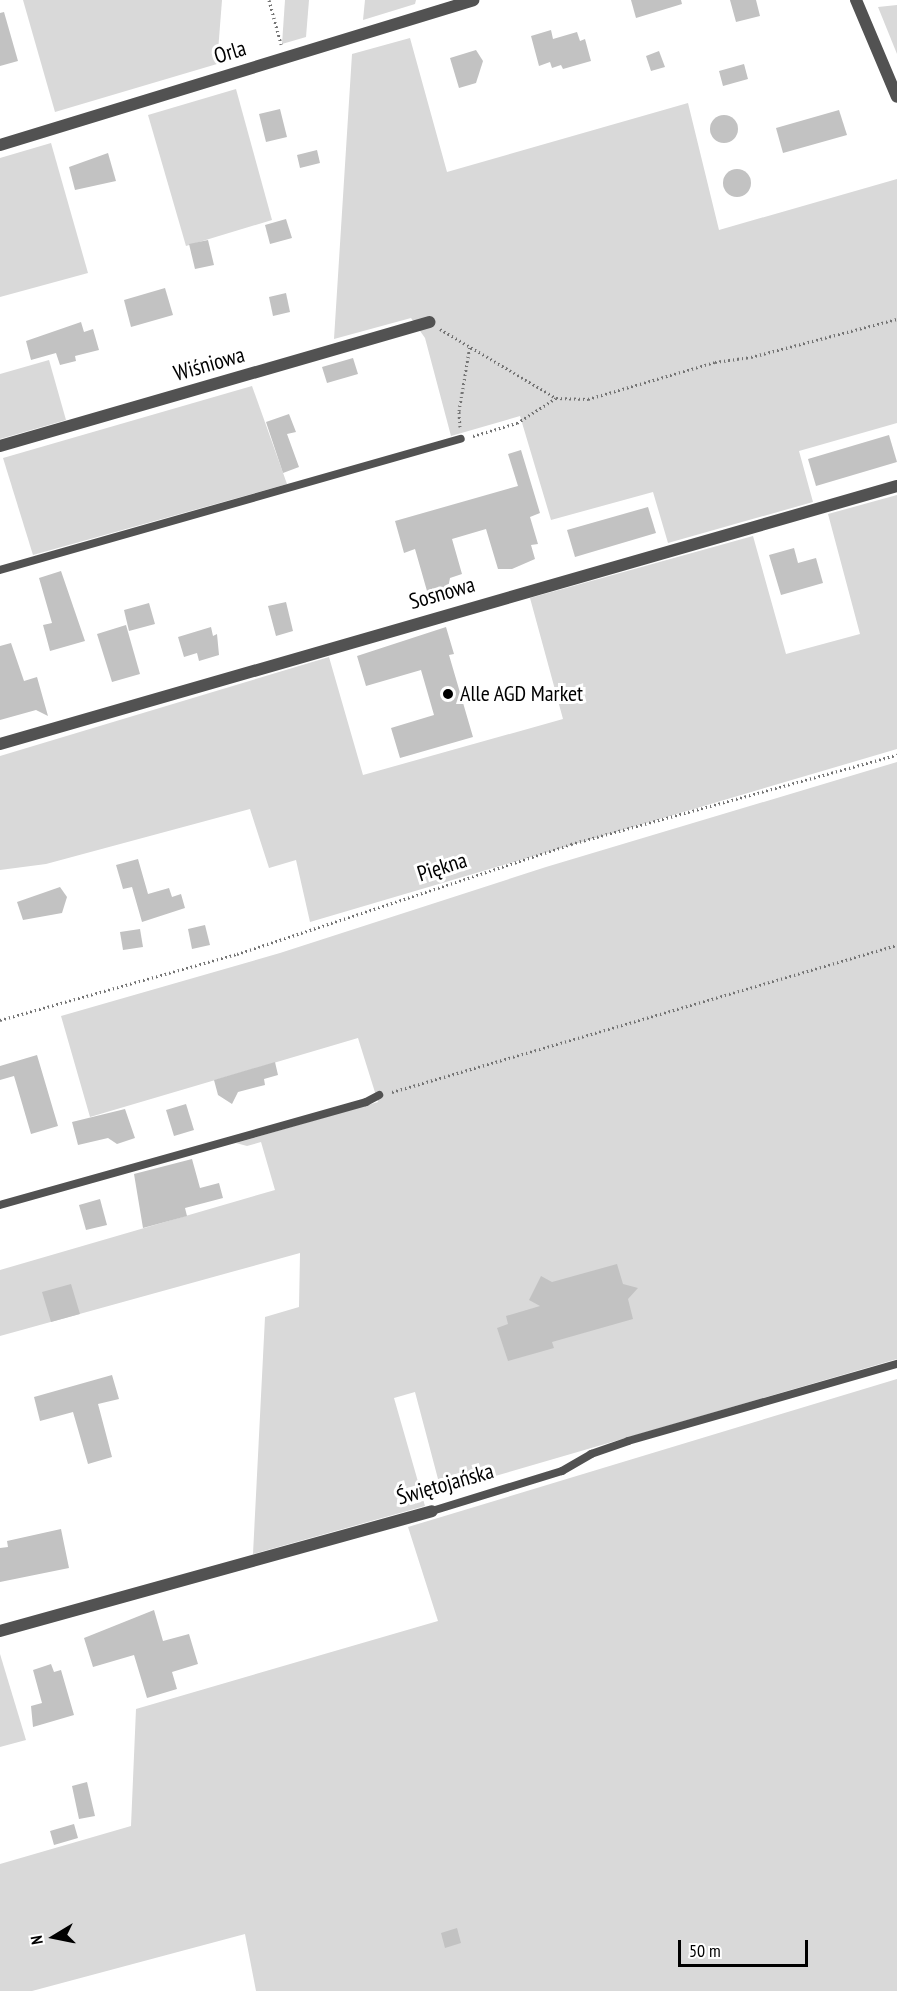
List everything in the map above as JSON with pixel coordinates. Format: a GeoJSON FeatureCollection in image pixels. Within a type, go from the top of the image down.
{"type":"FeatureCollection","features":[{"type":"Feature","properties":{"kind":"street","name":"Orla"},"geometry":{"type":"LineString","coordinates":[[0,145],[473,0]]}},
{"type":"Feature","properties":{"kind":"street"},"geometry":{"type":"LineString","coordinates":[[858,5],[897,94]]}},
{"type":"Feature","properties":{"kind":"street","name":"Wiśniowa"},"geometry":{"type":"LineString","coordinates":[[0,446],[429,322]]}},
{"type":"Feature","properties":{"kind":"street","name":"Sosnowa"},"geometry":{"type":"LineString","coordinates":[[0,744],[897,486]]}},
{"type":"Feature","properties":{"kind":"street","name":"Świętojańska"},"geometry":{"type":"LineString","coordinates":[[0,1631],[432,1511]]}},
{"type":"Feature","properties":{"kind":"lane"},"geometry":{"type":"LineString","coordinates":[[0,570],[461,439]]}},
{"type":"Feature","properties":{"kind":"lane"},"geometry":{"type":"LineString","coordinates":[[0,1205],[379,1095]]}},
{"type":"Feature","properties":{"kind":"lane","name":"Świętojańska"},"geometry":{"type":"LineString","coordinates":[[432,1511],[562,1471],[591,1455],[628,1441],[897,1364]]}},
{"type":"Feature","properties":{"kind":"path"},"geometry":{"type":"LineString","coordinates":[[269,0],[286,57]]}},
{"type":"Feature","properties":{"kind":"path"},"geometry":{"type":"LineString","coordinates":[[429,322],[556,398],[588,399],[715,362],[751,357],[897,319]]}},
{"type":"Feature","properties":{"kind":"path"},"geometry":{"type":"LineString","coordinates":[[470,345],[459,411],[461,439],[517,423],[556,398]]}},
{"type":"Feature","properties":{"kind":"path","name":"Piękna"},"geometry":{"type":"LineString","coordinates":[[0,1020],[237,954],[571,844],[897,755]]}},
{"type":"Feature","properties":{"kind":"path"},"geometry":{"type":"LineString","coordinates":[[379,1095],[897,945]]}},
{"type":"Feature","properties":{"kind":"shaded area"},"geometry":{"type":"Polygon","coordinates":[[[23,0],[222,0],[217,64],[55,112],[23,0]]]}},
{"type":"Feature","properties":{"kind":"shaded area"},"geometry":{"type":"Polygon","coordinates":[[[285,0],[309,0],[306,37],[282,44],[285,0]]]}},
{"type":"Feature","properties":{"kind":"shaded area"},"geometry":{"type":"Polygon","coordinates":[[[365,0],[416,0],[415,4],[363,20],[365,0]]]}},
{"type":"Feature","properties":{"kind":"shaded area"},"geometry":{"type":"Polygon","coordinates":[[[897,5],[897,54],[878,7],[897,5]]]}},
{"type":"Feature","properties":{"kind":"shaded area"},"geometry":{"type":"Polygon","coordinates":[[[410,38],[447,172],[688,103],[719,230],[897,179],[897,423],[799,451],[813,502],[668,543],[653,492],[551,520],[520,416],[451,436],[425,338],[411,318],[334,339],[352,54],[410,38]]]}},
{"type":"Feature","properties":{"kind":"shaded area"},"geometry":{"type":"Polygon","coordinates":[[[236,89],[272,220],[186,246],[148,115],[236,89]]]}},
{"type":"Feature","properties":{"kind":"shaded area"},"geometry":{"type":"Polygon","coordinates":[[[51,143],[88,273],[0,297],[0,158],[51,143]]]}},
{"type":"Feature","properties":{"kind":"shaded area"},"geometry":{"type":"Polygon","coordinates":[[[49,360],[66,420],[0,439],[0,374],[49,360]]]}},
{"type":"Feature","properties":{"kind":"shaded area"},"geometry":{"type":"Polygon","coordinates":[[[252,386],[287,484],[33,555],[3,458],[252,386]]]}},
{"type":"Feature","properties":{"kind":"shaded area"},"geometry":{"type":"Polygon","coordinates":[[[897,495],[897,749],[310,922],[296,860],[269,868],[250,809],[46,864],[0,870],[0,756],[329,657],[363,775],[563,719],[530,598],[753,536],[786,654],[860,634],[828,514],[897,495]]]}},
{"type":"Feature","properties":{"kind":"shaded area"},"geometry":{"type":"Polygon","coordinates":[[[897,762],[897,1359],[454,1488],[438,1479],[415,1392],[394,1398],[425,1506],[253,1554],[265,1317],[299,1307],[300,1253],[0,1336],[0,1270],[275,1190],[261,1142],[247,1146],[236,1143],[378,1102],[358,1038],[90,1117],[61,1016],[280,953],[546,867],[897,762]]]}},
{"type":"Feature","properties":{"kind":"shaded area"},"geometry":{"type":"Polygon","coordinates":[[[897,1379],[897,1991],[256,1991],[245,1934],[32,1991],[0,1991],[0,1864],[131,1826],[136,1709],[438,1621],[408,1527],[897,1379]]]}},
{"type":"Feature","properties":{"kind":"shaded area"},"geometry":{"type":"Polygon","coordinates":[[[0,1654],[26,1740],[0,1747],[0,1654]]]}},
{"type":"Feature","properties":{"kind":"building"},"geometry":{"type":"Polygon","coordinates":[[[631,0],[681,0],[682,4],[636,18],[631,0]]]}},
{"type":"Feature","properties":{"kind":"building"},"geometry":{"type":"Polygon","coordinates":[[[730,0],[756,0],[760,16],[736,22],[730,0]]]}},
{"type":"Feature","properties":{"kind":"building"},"geometry":{"type":"Polygon","coordinates":[[[4,12],[18,61],[0,66],[0,13],[4,12]]]}},
{"type":"Feature","properties":{"kind":"building"},"geometry":{"type":"Polygon","coordinates":[[[551,30],[553,39],[577,32],[580,41],[585,39],[591,61],[563,69],[561,65],[552,68],[550,62],[539,66],[531,36],[551,30]]]}},
{"type":"Feature","properties":{"kind":"building"},"geometry":{"type":"Polygon","coordinates":[[[476,50],[483,61],[476,83],[459,88],[450,58],[476,50]]]}},
{"type":"Feature","properties":{"kind":"building"},"geometry":{"type":"Polygon","coordinates":[[[659,51],[665,67],[651,71],[646,56],[659,51]]]}},
{"type":"Feature","properties":{"kind":"building"},"geometry":{"type":"Polygon","coordinates":[[[744,64],[748,79],[723,86],[719,71],[744,64]]]}},
{"type":"Feature","properties":{"kind":"building"},"geometry":{"type":"Polygon","coordinates":[[[280,109],[287,137],[266,142],[259,114],[280,109]]]}},
{"type":"Feature","properties":{"kind":"building"},"geometry":{"type":"Polygon","coordinates":[[[839,110],[847,135],[783,153],[776,128],[839,110]]]}},
{"type":"Feature","properties":{"kind":"building"},"geometry":{"type":"Polygon","coordinates":[[[724,115],[734,119],[738,129],[734,139],[724,143],[714,139],[710,129],[714,119],[724,115]]]}},
{"type":"Feature","properties":{"kind":"building"},"geometry":{"type":"Polygon","coordinates":[[[317,150],[320,163],[300,168],[297,155],[317,150]]]}},
{"type":"Feature","properties":{"kind":"building"},"geometry":{"type":"Polygon","coordinates":[[[108,153],[116,181],[75,190],[69,167],[108,153]]]}},
{"type":"Feature","properties":{"kind":"building"},"geometry":{"type":"Polygon","coordinates":[[[737,169],[747,173],[751,183],[747,193],[737,197],[727,193],[723,183],[727,173],[737,169]]]}},
{"type":"Feature","properties":{"kind":"building"},"geometry":{"type":"Polygon","coordinates":[[[286,219],[292,238],[270,244],[265,225],[286,219]]]}},
{"type":"Feature","properties":{"kind":"building"},"geometry":{"type":"Polygon","coordinates":[[[208,240],[214,265],[195,269],[189,244],[208,240]]]}},
{"type":"Feature","properties":{"kind":"building"},"geometry":{"type":"Polygon","coordinates":[[[165,288],[173,315],[131,327],[124,300],[165,288]]]}},
{"type":"Feature","properties":{"kind":"building"},"geometry":{"type":"Polygon","coordinates":[[[286,293],[290,312],[273,316],[269,297],[286,293]]]}},
{"type":"Feature","properties":{"kind":"building"},"geometry":{"type":"Polygon","coordinates":[[[81,322],[84,332],[93,329],[99,350],[75,356],[76,361],[60,365],[56,353],[31,360],[26,341],[81,322]]]}},
{"type":"Feature","properties":{"kind":"building"},"geometry":{"type":"Polygon","coordinates":[[[353,358],[358,374],[327,383],[322,367],[353,358]]]}},
{"type":"Feature","properties":{"kind":"building"},"geometry":{"type":"Polygon","coordinates":[[[289,414],[296,432],[287,434],[299,467],[283,473],[266,422],[289,414]]]}},
{"type":"Feature","properties":{"kind":"building"},"geometry":{"type":"Polygon","coordinates":[[[889,435],[897,462],[816,486],[808,459],[889,435]]]}},
{"type":"Feature","properties":{"kind":"building"},"geometry":{"type":"Polygon","coordinates":[[[521,450],[540,513],[530,517],[538,544],[531,545],[535,559],[512,569],[498,569],[486,529],[452,539],[462,574],[450,578],[447,593],[439,600],[429,598],[415,549],[404,553],[395,521],[518,486],[508,454],[521,450]]]}},
{"type":"Feature","properties":{"kind":"building"},"geometry":{"type":"Polygon","coordinates":[[[648,507],[656,533],[575,557],[567,530],[648,507]]]}},
{"type":"Feature","properties":{"kind":"building"},"geometry":{"type":"Polygon","coordinates":[[[794,548],[798,563],[816,558],[823,583],[781,595],[769,555],[794,548]]]}},
{"type":"Feature","properties":{"kind":"building"},"geometry":{"type":"Polygon","coordinates":[[[61,571],[85,641],[50,651],[43,625],[52,623],[39,578],[61,571]]]}},
{"type":"Feature","properties":{"kind":"building"},"geometry":{"type":"Polygon","coordinates":[[[286,602],[293,631],[276,636],[268,606],[286,602]]]}},
{"type":"Feature","properties":{"kind":"building"},"geometry":{"type":"Polygon","coordinates":[[[149,603],[155,624],[129,631],[124,610],[149,603]]]}},
{"type":"Feature","properties":{"kind":"building"},"geometry":{"type":"Polygon","coordinates":[[[126,625],[140,674],[112,682],[97,634],[126,625]]]}},
{"type":"Feature","properties":{"kind":"building"},"geometry":{"type":"Polygon","coordinates":[[[211,627],[213,636],[217,634],[219,655],[199,661],[197,653],[184,657],[178,637],[211,627]]]}},
{"type":"Feature","properties":{"kind":"building"},"geometry":{"type":"Polygon","coordinates":[[[446,627],[454,654],[449,655],[473,737],[400,758],[391,728],[434,715],[421,670],[366,686],[357,656],[446,627]]]}},
{"type":"Feature","properties":{"kind":"building"},"geometry":{"type":"Polygon","coordinates":[[[11,643],[24,681],[37,677],[48,716],[36,710],[0,720],[0,646],[11,643]]]}},
{"type":"Feature","properties":{"kind":"building"},"geometry":{"type":"Polygon","coordinates":[[[138,859],[148,894],[169,888],[172,897],[181,894],[185,908],[142,922],[132,887],[123,889],[116,865],[138,859]]]}},
{"type":"Feature","properties":{"kind":"building"},"geometry":{"type":"Polygon","coordinates":[[[60,887],[67,897],[62,913],[23,920],[17,902],[60,887]]]}},
{"type":"Feature","properties":{"kind":"building"},"geometry":{"type":"Polygon","coordinates":[[[205,925],[210,945],[192,949],[188,929],[205,925]]]}},
{"type":"Feature","properties":{"kind":"building"},"geometry":{"type":"Polygon","coordinates":[[[140,929],[143,947],[123,950],[120,932],[140,929]]]}},
{"type":"Feature","properties":{"kind":"building"},"geometry":{"type":"Polygon","coordinates":[[[37,1055],[58,1126],[31,1134],[14,1076],[0,1080],[0,1066],[37,1055]]]}},
{"type":"Feature","properties":{"kind":"building"},"geometry":{"type":"Polygon","coordinates":[[[275,1062],[278,1075],[264,1079],[265,1085],[238,1092],[232,1104],[218,1095],[214,1080],[275,1062]]]}},
{"type":"Feature","properties":{"kind":"building"},"geometry":{"type":"Polygon","coordinates":[[[186,1104],[194,1130],[174,1136],[166,1110],[186,1104]]]}},
{"type":"Feature","properties":{"kind":"building"},"geometry":{"type":"Polygon","coordinates":[[[125,1109],[135,1138],[117,1144],[108,1138],[78,1145],[72,1122],[125,1109]]]}},
{"type":"Feature","properties":{"kind":"building"},"geometry":{"type":"Polygon","coordinates":[[[192,1159],[200,1188],[219,1183],[223,1198],[185,1208],[187,1216],[143,1228],[134,1174],[192,1159]]]}},
{"type":"Feature","properties":{"kind":"building"},"geometry":{"type":"Polygon","coordinates":[[[100,1199],[107,1225],[86,1230],[79,1205],[100,1199]]]}},
{"type":"Feature","properties":{"kind":"building"},"geometry":{"type":"Polygon","coordinates":[[[617,1264],[623,1284],[638,1288],[628,1299],[633,1319],[552,1342],[554,1348],[508,1361],[497,1328],[508,1324],[506,1316],[540,1306],[529,1300],[541,1276],[552,1282],[617,1264]]]}},
{"type":"Feature","properties":{"kind":"building"},"geometry":{"type":"Polygon","coordinates":[[[71,1284],[80,1314],[51,1322],[42,1292],[71,1284]]]}},
{"type":"Feature","properties":{"kind":"building"},"geometry":{"type":"Polygon","coordinates":[[[112,1375],[119,1399],[98,1404],[112,1457],[88,1464],[73,1412],[40,1421],[34,1397],[112,1375]]]}},
{"type":"Feature","properties":{"kind":"building"},"geometry":{"type":"Polygon","coordinates":[[[61,1529],[69,1568],[0,1582],[0,1548],[8,1547],[7,1541],[61,1529]]]}},
{"type":"Feature","properties":{"kind":"building"},"geometry":{"type":"Polygon","coordinates":[[[154,1610],[163,1641],[189,1634],[198,1664],[172,1672],[177,1689],[147,1698],[134,1655],[93,1667],[84,1638],[154,1610]]]}},
{"type":"Feature","properties":{"kind":"building"},"geometry":{"type":"Polygon","coordinates":[[[51,1664],[54,1672],[61,1670],[74,1715],[33,1727],[31,1706],[42,1703],[33,1670],[51,1664]]]}},
{"type":"Feature","properties":{"kind":"building"},"geometry":{"type":"Polygon","coordinates":[[[87,1782],[95,1816],[79,1819],[72,1786],[87,1782]]]}},
{"type":"Feature","properties":{"kind":"building"},"geometry":{"type":"Polygon","coordinates":[[[74,1824],[78,1838],[54,1845],[50,1831],[74,1824]]]}},
{"type":"Feature","properties":{"kind":"building"},"geometry":{"type":"Polygon","coordinates":[[[457,1928],[461,1943],[445,1948],[441,1933],[457,1928]]]}},
{"type":"Feature","properties":{"kind":"place","name":"Alle AGD Market"},"geometry":{"type":"Point","coordinates":[448,694]}}]}
